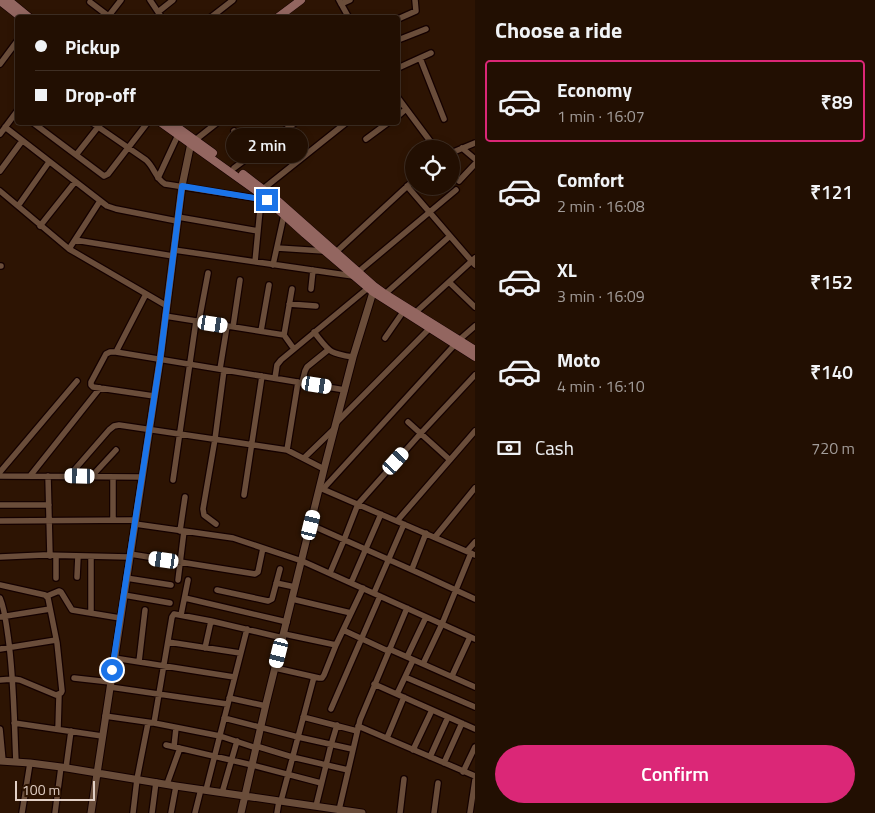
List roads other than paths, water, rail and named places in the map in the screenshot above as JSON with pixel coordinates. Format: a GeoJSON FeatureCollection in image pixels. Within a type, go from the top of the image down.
{"type":"FeatureCollection","features":[{"type":"Feature","properties":{"kind":"main road"},"geometry":{"type":"LineString","coordinates":[[9,0],[26,15]]}},
{"type":"Feature","properties":{"kind":"main road"},"geometry":{"type":"LineString","coordinates":[[0,1],[18,15]]}},
{"type":"Feature","properties":{"kind":"main road"},"geometry":{"type":"LineString","coordinates":[[281,15],[298,1]]}},
{"type":"Feature","properties":{"kind":"main road"},"geometry":{"type":"LineString","coordinates":[[164,125],[234,168],[263,189],[335,253],[372,289],[403,312],[430,329],[475,350]]}},
{"type":"Feature","properties":{"kind":"main road"},"geometry":{"type":"LineString","coordinates":[[173,125],[284,215],[324,251],[356,274]]}},
{"type":"Feature","properties":{"kind":"main road"},"geometry":{"type":"LineString","coordinates":[[372,289],[385,294],[416,312],[475,357]]}},
{"type":"Feature","properties":{"kind":"street"},"geometry":{"type":"LineString","coordinates":[[110,15],[121,0]]}},
{"type":"Feature","properties":{"kind":"street"},"geometry":{"type":"LineString","coordinates":[[150,0],[160,15]]}},
{"type":"Feature","properties":{"kind":"street"},"geometry":{"type":"LineString","coordinates":[[158,12],[173,0]]}},
{"type":"Feature","properties":{"kind":"street"},"geometry":{"type":"LineString","coordinates":[[214,15],[233,0]]}},
{"type":"Feature","properties":{"kind":"street"},"geometry":{"type":"LineString","coordinates":[[346,15],[340,2],[350,0]]}},
{"type":"Feature","properties":{"kind":"street"},"geometry":{"type":"LineString","coordinates":[[400,17],[416,11],[415,0]]}},
{"type":"Feature","properties":{"kind":"street"},"geometry":{"type":"LineString","coordinates":[[90,2],[106,15]]}},
{"type":"Feature","properties":{"kind":"street"},"geometry":{"type":"LineString","coordinates":[[400,39],[426,29]]}},
{"type":"Feature","properties":{"kind":"street"},"geometry":{"type":"LineString","coordinates":[[0,64],[15,44]]}},
{"type":"Feature","properties":{"kind":"street"},"geometry":{"type":"LineString","coordinates":[[400,67],[431,53]]}},
{"type":"Feature","properties":{"kind":"street"},"geometry":{"type":"LineString","coordinates":[[420,58],[444,120]]}},
{"type":"Feature","properties":{"kind":"street"},"geometry":{"type":"LineString","coordinates":[[400,101],[429,140]]}},
{"type":"Feature","properties":{"kind":"street"},"geometry":{"type":"LineString","coordinates":[[400,114],[406,109]]}},
{"type":"Feature","properties":{"kind":"street"},"geometry":{"type":"LineString","coordinates":[[0,134],[15,114]]}},
{"type":"Feature","properties":{"kind":"street"},"geometry":{"type":"LineString","coordinates":[[36,125],[104,176],[108,174],[146,125]]}},
{"type":"Feature","properties":{"kind":"street"},"geometry":{"type":"LineString","coordinates":[[76,155],[100,125],[150,164],[158,178],[165,184],[264,199],[258,230],[255,262]]}},
{"type":"Feature","properties":{"kind":"street"},"geometry":{"type":"LineString","coordinates":[[91,813],[160,360],[182,186],[193,142],[214,125]]}},
{"type":"Feature","properties":{"kind":"street"},"geometry":{"type":"LineString","coordinates":[[234,168],[292,125]]}},
{"type":"Feature","properties":{"kind":"street"},"geometry":{"type":"LineString","coordinates":[[263,189],[343,125]]}},
{"type":"Feature","properties":{"kind":"street"},"geometry":{"type":"LineString","coordinates":[[366,139],[384,125]]}},
{"type":"Feature","properties":{"kind":"street"},"geometry":{"type":"LineString","coordinates":[[5,127],[107,206],[178,219],[258,230]]}},
{"type":"Feature","properties":{"kind":"street"},"geometry":{"type":"LineString","coordinates":[[234,130],[252,155]]}},
{"type":"Feature","properties":{"kind":"street"},"geometry":{"type":"LineString","coordinates":[[158,178],[178,135]]}},
{"type":"Feature","properties":{"kind":"street"},"geometry":{"type":"LineString","coordinates":[[0,171],[22,141]]}},
{"type":"Feature","properties":{"kind":"street"},"geometry":{"type":"LineString","coordinates":[[462,148],[475,144]]}},
{"type":"Feature","properties":{"kind":"street"},"geometry":{"type":"LineString","coordinates":[[462,148],[475,159]]}},
{"type":"Feature","properties":{"kind":"street"},"geometry":{"type":"LineString","coordinates":[[18,206],[49,162]]}},
{"type":"Feature","properties":{"kind":"street"},"geometry":{"type":"LineString","coordinates":[[460,180],[475,164]]}},
{"type":"Feature","properties":{"kind":"street"},"geometry":{"type":"LineString","coordinates":[[40,226],[75,182]]}},
{"type":"Feature","properties":{"kind":"street"},"geometry":{"type":"LineString","coordinates":[[335,253],[405,188]]}},
{"type":"Feature","properties":{"kind":"street"},"geometry":{"type":"LineString","coordinates":[[0,191],[69,249],[167,306]]}},
{"type":"Feature","properties":{"kind":"street"},"geometry":{"type":"LineString","coordinates":[[415,195],[474,262],[416,312]]}},
{"type":"Feature","properties":{"kind":"street"},"geometry":{"type":"LineString","coordinates":[[75,240],[356,274],[450,195]]}},
{"type":"Feature","properties":{"kind":"street"},"geometry":{"type":"LineString","coordinates":[[69,249],[100,201]]}},
{"type":"Feature","properties":{"kind":"street"},"geometry":{"type":"LineString","coordinates":[[273,265],[284,215]]}},
{"type":"Feature","properties":{"kind":"street"},"geometry":{"type":"LineString","coordinates":[[385,294],[450,236]]}},
{"type":"Feature","properties":{"kind":"street"},"geometry":{"type":"LineString","coordinates":[[277,248],[324,251]]}},
{"type":"Feature","properties":{"kind":"street"},"geometry":{"type":"LineString","coordinates":[[311,289],[313,270]]}},
{"type":"Feature","properties":{"kind":"street"},"geometry":{"type":"LineString","coordinates":[[173,480],[197,321],[208,273]]}},
{"type":"Feature","properties":{"kind":"street"},"geometry":{"type":"LineString","coordinates":[[216,524],[204,515],[203,512],[215,439],[222,370],[240,280]]}},
{"type":"Feature","properties":{"kind":"street"},"geometry":{"type":"LineString","coordinates":[[449,282],[475,307]]}},
{"type":"Feature","properties":{"kind":"street"},"geometry":{"type":"LineString","coordinates":[[261,331],[269,285]]}},
{"type":"Feature","properties":{"kind":"street"},"geometry":{"type":"LineString","coordinates":[[284,335],[292,289]]}},
{"type":"Feature","properties":{"kind":"street"},"geometry":{"type":"LineString","coordinates":[[275,378],[279,362],[314,332],[372,289]]}},
{"type":"Feature","properties":{"kind":"street"},"geometry":{"type":"LineString","coordinates":[[241,813],[275,668],[321,488],[324,469],[372,289]]}},
{"type":"Feature","properties":{"kind":"street"},"geometry":{"type":"LineString","coordinates":[[116,352],[146,294]]}},
{"type":"Feature","properties":{"kind":"street"},"geometry":{"type":"LineString","coordinates":[[289,304],[316,306]]}},
{"type":"Feature","properties":{"kind":"street"},"geometry":{"type":"LineString","coordinates":[[385,338],[403,312]]}},
{"type":"Feature","properties":{"kind":"street"},"geometry":{"type":"LineString","coordinates":[[165,316],[284,335],[294,349]]}},
{"type":"Feature","properties":{"kind":"street"},"geometry":{"type":"LineString","coordinates":[[321,488],[475,326]]}},
{"type":"Feature","properties":{"kind":"street"},"geometry":{"type":"LineString","coordinates":[[304,458],[430,329]]}},
{"type":"Feature","properties":{"kind":"street"},"geometry":{"type":"LineString","coordinates":[[314,332],[328,350],[336,354],[353,357]]}},
{"type":"Feature","properties":{"kind":"street"},"geometry":{"type":"LineString","coordinates":[[287,450],[300,382],[307,367],[328,350]]}},
{"type":"Feature","properties":{"kind":"street"},"geometry":{"type":"LineString","coordinates":[[154,396],[90,385],[106,354],[116,352],[345,390]]}},
{"type":"Feature","properties":{"kind":"street"},"geometry":{"type":"LineString","coordinates":[[330,573],[358,504],[475,375]]}},
{"type":"Feature","properties":{"kind":"street"},"geometry":{"type":"LineString","coordinates":[[244,495],[262,376]]}},
{"type":"Feature","properties":{"kind":"street"},"geometry":{"type":"LineString","coordinates":[[0,472],[77,382]]}},
{"type":"Feature","properties":{"kind":"street"},"geometry":{"type":"LineString","coordinates":[[30,476],[100,388]]}},
{"type":"Feature","properties":{"kind":"street"},"geometry":{"type":"LineString","coordinates":[[408,422],[450,460]]}},
{"type":"Feature","properties":{"kind":"street"},"geometry":{"type":"LineString","coordinates":[[69,476],[109,430],[119,425],[287,450],[324,469]]}},
{"type":"Feature","properties":{"kind":"street"},"geometry":{"type":"LineString","coordinates":[[397,521],[475,431]]}},
{"type":"Feature","properties":{"kind":"street"},"geometry":{"type":"LineString","coordinates":[[92,476],[116,450]]}},
{"type":"Feature","properties":{"kind":"street"},"geometry":{"type":"LineString","coordinates":[[0,476],[142,477]]}},
{"type":"Feature","properties":{"kind":"street"},"geometry":{"type":"LineString","coordinates":[[48,476],[49,520],[56,578]]}},
{"type":"Feature","properties":{"kind":"street"},"geometry":{"type":"LineString","coordinates":[[113,476],[113,520]]}},
{"type":"Feature","properties":{"kind":"street"},"geometry":{"type":"LineString","coordinates":[[321,488],[471,553]]}},
{"type":"Feature","properties":{"kind":"street"},"geometry":{"type":"LineString","coordinates":[[435,537],[472,496],[475,488]]}},
{"type":"Feature","properties":{"kind":"street"},"geometry":{"type":"LineString","coordinates":[[178,580],[185,497]]}},
{"type":"Feature","properties":{"kind":"street"},"geometry":{"type":"LineString","coordinates":[[0,504],[49,504]]}},
{"type":"Feature","properties":{"kind":"street"},"geometry":{"type":"LineString","coordinates":[[351,583],[381,514]]}},
{"type":"Feature","properties":{"kind":"street"},"geometry":{"type":"LineString","coordinates":[[0,521],[113,520],[135,522],[233,538],[302,561],[473,638],[452,676]]}},
{"type":"Feature","properties":{"kind":"street"},"geometry":{"type":"LineString","coordinates":[[331,709],[361,638],[389,559],[404,524]]}},
{"type":"Feature","properties":{"kind":"street"},"geometry":{"type":"LineString","coordinates":[[311,525],[475,599]]}},
{"type":"Feature","properties":{"kind":"street"},"geometry":{"type":"LineString","coordinates":[[412,569],[426,533]]}},
{"type":"Feature","properties":{"kind":"street"},"geometry":{"type":"LineString","coordinates":[[423,664],[442,624],[475,542]]}},
{"type":"Feature","properties":{"kind":"street"},"geometry":{"type":"LineString","coordinates":[[0,557],[130,556],[256,574],[263,548]]}},
{"type":"Feature","properties":{"kind":"street"},"geometry":{"type":"LineString","coordinates":[[77,577],[78,556]]}},
{"type":"Feature","properties":{"kind":"street"},"geometry":{"type":"LineString","coordinates":[[91,557],[91,613]]}},
{"type":"Feature","properties":{"kind":"street"},"geometry":{"type":"LineString","coordinates":[[217,590],[268,601],[272,599],[280,569]]}},
{"type":"Feature","properties":{"kind":"street"},"geometry":{"type":"LineString","coordinates":[[126,578],[172,585]]}},
{"type":"Feature","properties":{"kind":"street"},"geometry":{"type":"LineString","coordinates":[[182,615],[188,580]]}},
{"type":"Feature","properties":{"kind":"street"},"geometry":{"type":"LineString","coordinates":[[276,583],[295,587]]}},
{"type":"Feature","properties":{"kind":"street"},"geometry":{"type":"LineString","coordinates":[[0,585],[47,596],[61,592],[70,610],[120,618]]}},
{"type":"Feature","properties":{"kind":"street"},"geometry":{"type":"LineString","coordinates":[[275,668],[322,678],[363,588]]}},
{"type":"Feature","properties":{"kind":"street"},"geometry":{"type":"LineString","coordinates":[[124,595],[170,603]]}},
{"type":"Feature","properties":{"kind":"street"},"geometry":{"type":"LineString","coordinates":[[47,596],[56,640],[62,691],[59,694],[58,729]]}},
{"type":"Feature","properties":{"kind":"street"},"geometry":{"type":"LineString","coordinates":[[0,598],[3,604],[2,617],[9,647],[13,679],[16,762]]}},
{"type":"Feature","properties":{"kind":"street"},"geometry":{"type":"LineString","coordinates":[[185,598],[287,622]]}},
{"type":"Feature","properties":{"kind":"street"},"geometry":{"type":"LineString","coordinates":[[292,599],[351,613]]}},
{"type":"Feature","properties":{"kind":"street"},"geometry":{"type":"LineString","coordinates":[[2,617],[50,608]]}},
{"type":"Feature","properties":{"kind":"street"},"geometry":{"type":"LineString","coordinates":[[339,810],[358,728],[374,684],[407,608]]}},
{"type":"Feature","properties":{"kind":"street"},"geometry":{"type":"LineString","coordinates":[[139,662],[145,610]]}},
{"type":"Feature","properties":{"kind":"street"},"geometry":{"type":"LineString","coordinates":[[133,813],[137,779],[159,694],[172,615],[182,615],[246,629],[336,645]]}},
{"type":"Feature","properties":{"kind":"street"},"geometry":{"type":"LineString","coordinates":[[397,694],[426,617]]}},
{"type":"Feature","properties":{"kind":"street"},"geometry":{"type":"LineString","coordinates":[[206,648],[211,621]]}},
{"type":"Feature","properties":{"kind":"street"},"geometry":{"type":"LineString","coordinates":[[195,813],[220,736],[246,629]]}},
{"type":"Feature","properties":{"kind":"street"},"geometry":{"type":"LineString","coordinates":[[343,630],[475,687]]}},
{"type":"Feature","properties":{"kind":"street"},"geometry":{"type":"LineString","coordinates":[[0,649],[56,640]]}},
{"type":"Feature","properties":{"kind":"street"},"geometry":{"type":"LineString","coordinates":[[168,642],[240,653]]}},
{"type":"Feature","properties":{"kind":"street"},"geometry":{"type":"LineString","coordinates":[[114,658],[234,676]]}},
{"type":"Feature","properties":{"kind":"street"},"geometry":{"type":"LineString","coordinates":[[277,813],[314,677]]}},
{"type":"Feature","properties":{"kind":"street"},"geometry":{"type":"LineString","coordinates":[[405,677],[475,707]]}},
{"type":"Feature","properties":{"kind":"street"},"geometry":{"type":"LineString","coordinates":[[74,678],[159,694],[266,706]]}},
{"type":"Feature","properties":{"kind":"street"},"geometry":{"type":"LineString","coordinates":[[0,680],[20,680],[59,694]]}},
{"type":"Feature","properties":{"kind":"street"},"geometry":{"type":"LineString","coordinates":[[374,684],[475,729]]}},
{"type":"Feature","properties":{"kind":"street"},"geometry":{"type":"LineString","coordinates":[[387,738],[404,697]]}},
{"type":"Feature","properties":{"kind":"street"},"geometry":{"type":"LineString","coordinates":[[413,750],[432,710]]}},
{"type":"Feature","properties":{"kind":"street"},"geometry":{"type":"LineString","coordinates":[[105,716],[220,736],[292,757],[348,770]]}},
{"type":"Feature","properties":{"kind":"street"},"geometry":{"type":"LineString","coordinates":[[303,717],[337,726],[358,728],[387,738],[475,776]]}},
{"type":"Feature","properties":{"kind":"street"},"geometry":{"type":"LineString","coordinates":[[430,757],[448,717]]}},
{"type":"Feature","properties":{"kind":"street"},"geometry":{"type":"LineString","coordinates":[[224,718],[352,749]]}},
{"type":"Feature","properties":{"kind":"street"},"geometry":{"type":"LineString","coordinates":[[14,723],[102,736]]}},
{"type":"Feature","properties":{"kind":"street"},"geometry":{"type":"LineString","coordinates":[[444,763],[462,723]]}},
{"type":"Feature","properties":{"kind":"street"},"geometry":{"type":"LineString","coordinates":[[316,806],[337,726]]}},
{"type":"Feature","properties":{"kind":"street"},"geometry":{"type":"LineString","coordinates":[[167,784],[177,748],[176,728]]}},
{"type":"Feature","properties":{"kind":"street"},"geometry":{"type":"LineString","coordinates":[[0,729],[2,761],[64,767],[176,786],[362,813]]}},
{"type":"Feature","properties":{"kind":"street"},"geometry":{"type":"LineString","coordinates":[[55,813],[71,731]]}},
{"type":"Feature","properties":{"kind":"street"},"geometry":{"type":"LineString","coordinates":[[222,792],[236,741]]}},
{"type":"Feature","properties":{"kind":"street"},"geometry":{"type":"LineString","coordinates":[[166,745],[321,783]]}},
{"type":"Feature","properties":{"kind":"street"},"geometry":{"type":"LineString","coordinates":[[464,772],[475,747]]}},
{"type":"Feature","properties":{"kind":"street"},"geometry":{"type":"LineString","coordinates":[[22,813],[30,763]]}},
{"type":"Feature","properties":{"kind":"street"},"geometry":{"type":"LineString","coordinates":[[400,813],[404,779]]}},
{"type":"Feature","properties":{"kind":"street"},"geometry":{"type":"LineString","coordinates":[[470,813],[475,780]]}},
{"type":"Feature","properties":{"kind":"street"},"geometry":{"type":"LineString","coordinates":[[152,813],[156,782]]}},
{"type":"Feature","properties":{"kind":"street"},"geometry":{"type":"LineString","coordinates":[[434,813],[438,783]]}},
{"type":"Feature","properties":{"kind":"street"},"geometry":{"type":"LineString","coordinates":[[171,813],[176,786]]}}]}
